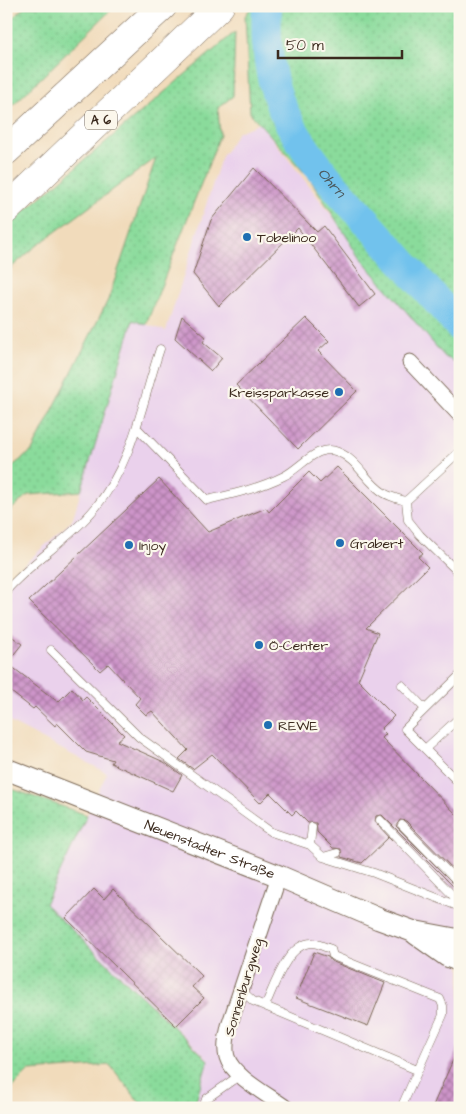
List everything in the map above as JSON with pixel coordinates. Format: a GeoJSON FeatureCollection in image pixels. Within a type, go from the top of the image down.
{"type":"FeatureCollection","features":[{"type":"Feature","properties":{"kind":"highway"},"geometry":{"type":"LineString","coordinates":[[6,151],[163,6]]}},
{"type":"Feature","properties":{"kind":"highway","name":"A 6"},"geometry":{"type":"LineString","coordinates":[[6,210],[220,6]]}},
{"type":"Feature","properties":{"kind":"main road","name":"Neuenstadter Straße"},"geometry":{"type":"LineString","coordinates":[[6,769],[279,876],[379,919],[412,930],[460,940]]}},
{"type":"Feature","properties":{"kind":"main road","name":"Neuenstadter Straße"},"geometry":{"type":"LineString","coordinates":[[412,930],[447,956],[460,961]]}},
{"type":"Feature","properties":{"kind":"street"},"geometry":{"type":"LineString","coordinates":[[410,362],[460,415]]}},
{"type":"Feature","properties":{"kind":"street","name":"Sonnenburgweg"},"geometry":{"type":"LineString","coordinates":[[240,1075],[229,1064],[226,1045],[229,1026],[279,876]]}},
{"type":"Feature","properties":{"kind":"street"},"geometry":{"type":"LineString","coordinates":[[240,1075],[286,1108]]}},
{"type":"Feature","properties":{"kind":"lane"},"geometry":{"type":"LineString","coordinates":[[6,591],[94,509],[112,486],[129,455],[160,349]]}},
{"type":"Feature","properties":{"kind":"lane"},"geometry":{"type":"LineString","coordinates":[[137,428],[207,500],[251,490],[286,475],[312,456],[326,450],[338,452],[349,459],[384,493],[406,501]]}},
{"type":"Feature","properties":{"kind":"lane"},"geometry":{"type":"LineString","coordinates":[[406,501],[460,451]]}},
{"type":"Feature","properties":{"kind":"lane"},"geometry":{"type":"LineString","coordinates":[[406,501],[408,520],[420,535],[460,574]]}},
{"type":"Feature","properties":{"kind":"lane"},"geometry":{"type":"LineString","coordinates":[[52,650],[139,737],[271,832],[310,845],[323,857],[374,873],[460,907]]}},
{"type":"Feature","properties":{"kind":"lane"},"geometry":{"type":"LineString","coordinates":[[460,675],[405,729],[460,784]]}},
{"type":"Feature","properties":{"kind":"lane"},"geometry":{"type":"LineString","coordinates":[[402,685],[425,709]]}},
{"type":"Feature","properties":{"kind":"lane"},"geometry":{"type":"LineString","coordinates":[[425,749],[460,716]]}},
{"type":"Feature","properties":{"kind":"lane"},"geometry":{"type":"LineString","coordinates":[[380,820],[460,903]]}},
{"type":"Feature","properties":{"kind":"lane"},"geometry":{"type":"LineString","coordinates":[[402,825],[460,884]]}},
{"type":"Feature","properties":{"kind":"lane"},"geometry":{"type":"LineString","coordinates":[[310,845],[312,827]]}},
{"type":"Feature","properties":{"kind":"lane"},"geometry":{"type":"LineString","coordinates":[[323,857],[337,853]]}},
{"type":"Feature","properties":{"kind":"lane"},"geometry":{"type":"LineString","coordinates":[[265,1006],[287,958],[298,949],[312,943],[331,950],[334,956],[440,999],[444,1006],[443,1015],[400,1108]]}},
{"type":"Feature","properties":{"kind":"lane"},"geometry":{"type":"LineString","coordinates":[[242,991],[253,1001],[416,1070]]}},
{"type":"Feature","properties":{"kind":"lane"},"geometry":{"type":"LineString","coordinates":[[203,1108],[206,1099],[240,1075]]}},
{"type":"Feature","properties":{"kind":"shaded area"},"geometry":{"type":"Polygon","coordinates":[[[260,123],[365,258],[460,369],[460,1108],[195,1108],[208,1059],[45,904],[107,773],[6,720],[6,581],[72,521],[133,320],[166,331],[221,158],[238,132],[260,123]]]}},
{"type":"Feature","properties":{"kind":"green space"},"geometry":{"type":"Polygon","coordinates":[[[26,6],[115,6],[6,112],[6,24],[26,6]]]}},
{"type":"Feature","properties":{"kind":"green space"},"geometry":{"type":"Polygon","coordinates":[[[252,6],[460,6],[460,364],[445,357],[359,256],[310,179],[250,113],[245,16],[252,6]]]}},
{"type":"Feature","properties":{"kind":"green space"},"geometry":{"type":"Polygon","coordinates":[[[235,32],[233,96],[218,108],[220,135],[146,325],[133,320],[81,491],[28,495],[6,514],[6,471],[32,451],[108,300],[156,158],[35,247],[6,272],[6,227],[235,32]]]}},
{"type":"Feature","properties":{"kind":"green space"},"geometry":{"type":"Polygon","coordinates":[[[6,787],[87,815],[45,904],[208,1060],[194,1108],[144,1108],[110,1065],[29,1071],[6,1094],[6,787]]]}},
{"type":"Feature","properties":{"kind":"building","name":"Tobelinoo"},"geometry":{"type":"Polygon","coordinates":[[[254,168],[317,232],[324,226],[375,294],[359,307],[298,228],[219,306],[193,274],[211,220],[254,168]]]}},
{"type":"Feature","properties":{"kind":"building"},"geometry":{"type":"Polygon","coordinates":[[[182,316],[206,337],[203,342],[222,358],[211,371],[175,338],[182,316]]]}},
{"type":"Feature","properties":{"kind":"building"},"geometry":{"type":"Polygon","coordinates":[[[306,318],[329,341],[318,351],[357,391],[298,449],[236,385],[306,318]]]}},
{"type":"Feature","properties":{"kind":"building","name":"Ö-Center"},"geometry":{"type":"Polygon","coordinates":[[[337,467],[423,553],[418,557],[428,567],[366,628],[378,633],[358,680],[394,716],[381,729],[386,734],[382,738],[460,818],[460,876],[406,821],[400,820],[396,826],[460,890],[460,893],[382,815],[376,816],[375,822],[392,840],[389,837],[362,863],[341,857],[341,849],[333,848],[317,832],[316,823],[308,823],[296,811],[292,815],[270,793],[260,803],[212,754],[193,769],[179,759],[188,750],[152,711],[146,715],[135,704],[140,698],[108,664],[100,671],[29,601],[159,479],[208,532],[266,508],[269,512],[309,472],[320,483],[337,467]]]}},
{"type":"Feature","properties":{"kind":"building"},"geometry":{"type":"Polygon","coordinates":[[[6,632],[22,644],[7,663],[58,702],[72,688],[83,700],[86,697],[124,735],[117,741],[164,762],[182,775],[173,791],[111,763],[113,760],[86,752],[57,723],[55,726],[35,707],[33,709],[6,688],[6,632]]]}},
{"type":"Feature","properties":{"kind":"building"},"geometry":{"type":"Polygon","coordinates":[[[94,889],[104,899],[113,889],[202,976],[192,987],[204,998],[176,1026],[66,918],[94,889]]]}},
{"type":"Feature","properties":{"kind":"building"},"geometry":{"type":"Polygon","coordinates":[[[314,952],[385,983],[368,1026],[296,998],[314,952]]]}},
{"type":"Feature","properties":{"kind":"building"},"geometry":{"type":"Polygon","coordinates":[[[460,1044],[460,1108],[432,1108],[460,1044]]]}},
{"type":"Feature","properties":{"kind":"waterway","name":"Ohrn"},"geometry":{"type":"LineString","coordinates":[[267,6],[267,46],[274,85],[283,110],[300,140],[332,183],[460,327]]}},
{"type":"Feature","properties":{"kind":"place","name":"Tobelinoo"},"geometry":{"type":"Point","coordinates":[247,237]}},
{"type":"Feature","properties":{"kind":"place","name":"Kreissparkasse"},"geometry":{"type":"Point","coordinates":[339,392]}},
{"type":"Feature","properties":{"kind":"place","name":"Grabert"},"geometry":{"type":"Point","coordinates":[340,543]}},
{"type":"Feature","properties":{"kind":"place","name":"Injoy"},"geometry":{"type":"Point","coordinates":[129,545]}},
{"type":"Feature","properties":{"kind":"place","name":"Ö-Center"},"geometry":{"type":"Point","coordinates":[259,645]}},
{"type":"Feature","properties":{"kind":"place","name":"REWE"},"geometry":{"type":"Point","coordinates":[268,725]}}]}
